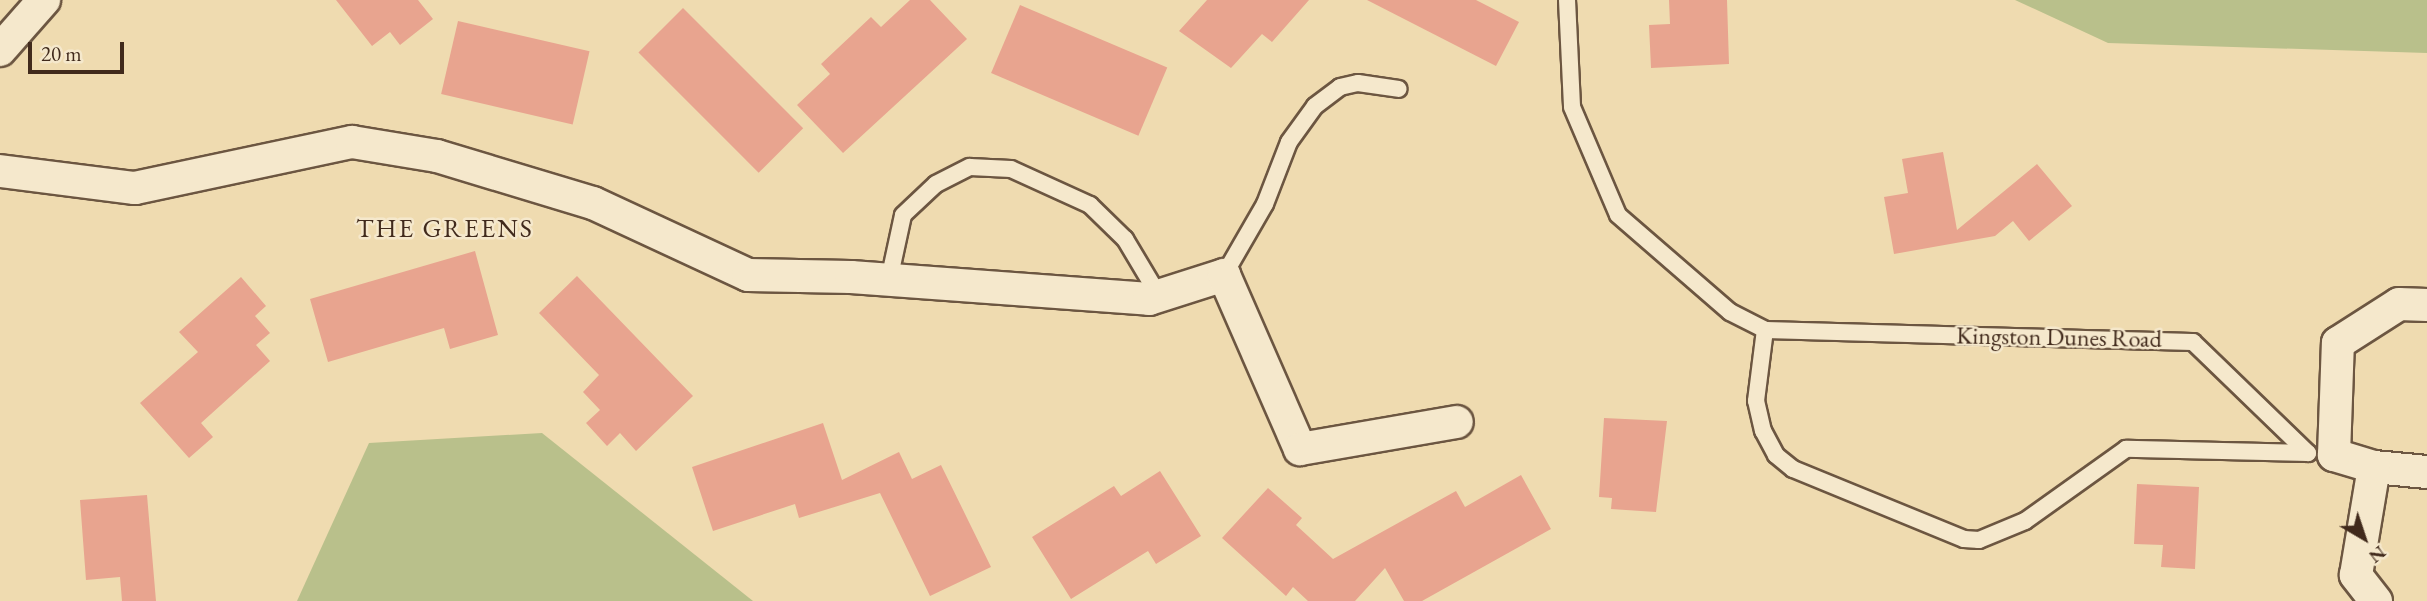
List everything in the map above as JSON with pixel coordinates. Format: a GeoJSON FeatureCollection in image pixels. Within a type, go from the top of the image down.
{"type":"FeatureCollection","features":[{"type":"Feature","properties":{"kind":"street"},"geometry":{"type":"LineString","coordinates":[[0,50],[44,0]]}},
{"type":"Feature","properties":{"kind":"street"},"geometry":{"type":"LineString","coordinates":[[0,171],[135,188],[352,142],[437,156],[593,203],[748,275],[889,280],[1149,299],[1224,275],[1300,449],[1457,422]]}},
{"type":"Feature","properties":{"kind":"street"},"geometry":{"type":"LineString","coordinates":[[2321,454],[2338,343],[2399,304],[2427,304]]}},
{"type":"Feature","properties":{"kind":"street","name":"Kingston Dunes Road"},"geometry":{"type":"LineString","coordinates":[[2321,454],[2374,467],[2427,472]]}},
{"type":"Feature","properties":{"kind":"street"},"geometry":{"type":"LineString","coordinates":[[2374,467],[2356,575],[2376,601]]}},
{"type":"Feature","properties":{"kind":"lane","name":"Kingston Dunes Road"},"geometry":{"type":"LineString","coordinates":[[1567,0],[1572,107],[1618,215],[1730,312],[1765,330],[2193,342],[2321,454]]}},
{"type":"Feature","properties":{"kind":"lane"},"geometry":{"type":"LineString","coordinates":[[1224,275],[1265,204],[1289,142],[1315,106],[1340,87],[1358,83],[1399,89]]}},
{"type":"Feature","properties":{"kind":"lane"},"geometry":{"type":"LineString","coordinates":[[889,280],[903,215],[936,184],[970,167],[1011,169],[1090,205],[1125,239],[1159,296]]}},
{"type":"Feature","properties":{"kind":"lane","name":"Kingston Dunes Road"},"geometry":{"type":"LineString","coordinates":[[1765,330],[1756,401],[1763,430],[1776,455],[1793,469],[1965,539],[1979,540],[2025,521],[2126,449],[2321,454]]}},
{"type":"Feature","properties":{"kind":"green space"},"geometry":{"type":"Polygon","coordinates":[[[2015,0],[2427,0],[2427,53],[2108,43],[2015,0]]]}},
{"type":"Feature","properties":{"kind":"green space"},"geometry":{"type":"Polygon","coordinates":[[[542,433],[753,601],[297,601],[369,443],[542,433]]]}},
{"type":"Feature","properties":{"kind":"building"},"geometry":{"type":"Polygon","coordinates":[[[336,0],[418,0],[433,19],[400,45],[390,32],[372,46],[336,0]]]}},
{"type":"Feature","properties":{"kind":"building"},"geometry":{"type":"Polygon","coordinates":[[[910,0],[930,0],[967,39],[843,153],[797,105],[830,74],[821,64],[871,17],[881,27],[910,0]]]}},
{"type":"Feature","properties":{"kind":"building"},"geometry":{"type":"Polygon","coordinates":[[[1207,0],[1309,0],[1272,42],[1262,34],[1231,68],[1179,31],[1207,0]]]}},
{"type":"Feature","properties":{"kind":"building"},"geometry":{"type":"Polygon","coordinates":[[[1367,0],[1476,0],[1519,22],[1496,66],[1367,0]]]}},
{"type":"Feature","properties":{"kind":"building"},"geometry":{"type":"Polygon","coordinates":[[[1669,0],[1727,0],[1729,64],[1651,68],[1649,25],[1670,24],[1669,0]]]}},
{"type":"Feature","properties":{"kind":"building"},"geometry":{"type":"Polygon","coordinates":[[[1020,5],[1167,68],[1138,136],[991,73],[1020,5]]]}},
{"type":"Feature","properties":{"kind":"building"},"geometry":{"type":"Polygon","coordinates":[[[683,8],[803,128],[759,173],[638,53],[683,8]]]}},
{"type":"Feature","properties":{"kind":"building"},"geometry":{"type":"Polygon","coordinates":[[[458,21],[590,51],[573,124],[441,94],[458,21]]]}},
{"type":"Feature","properties":{"kind":"building"},"geometry":{"type":"Polygon","coordinates":[[[1943,152],[1957,230],[2037,164],[2072,206],[2029,241],[2013,221],[1995,236],[1894,254],[1884,197],[1908,193],[1902,159],[1943,152]]]}},
{"type":"Feature","properties":{"kind":"building"},"geometry":{"type":"Polygon","coordinates":[[[475,251],[498,335],[450,349],[444,328],[328,362],[310,299],[475,251]]]}},
{"type":"Feature","properties":{"kind":"building"},"geometry":{"type":"Polygon","coordinates":[[[577,276],[693,396],[636,451],[620,433],[607,446],[586,423],[600,410],[583,392],[599,375],[539,313],[577,276]]]}},
{"type":"Feature","properties":{"kind":"building"},"geometry":{"type":"Polygon","coordinates":[[[241,277],[266,306],[255,316],[270,333],[256,345],[270,361],[201,423],[213,437],[189,458],[140,403],[198,352],[179,332],[241,277]]]}},
{"type":"Feature","properties":{"kind":"building"},"geometry":{"type":"Polygon","coordinates":[[[1604,418],[1667,421],[1656,512],[1611,509],[1612,498],[1599,497],[1604,418]]]}},
{"type":"Feature","properties":{"kind":"building"},"geometry":{"type":"Polygon","coordinates":[[[823,423],[842,480],[899,452],[912,479],[941,465],[991,567],[930,596],[880,493],[799,518],[795,504],[713,531],[692,467],[823,423]]]}},
{"type":"Feature","properties":{"kind":"building"},"geometry":{"type":"Polygon","coordinates":[[[1160,471],[1201,536],[1156,564],[1148,551],[1071,599],[1032,537],[1114,486],[1121,496],[1160,471]]]}},
{"type":"Feature","properties":{"kind":"building"},"geometry":{"type":"Polygon","coordinates":[[[1521,475],[1551,529],[1422,601],[1404,601],[1385,568],[1355,601],[1308,601],[1293,587],[1286,596],[1222,538],[1268,488],[1302,518],[1296,525],[1333,559],[1456,491],[1465,507],[1521,475]]]}},
{"type":"Feature","properties":{"kind":"building"},"geometry":{"type":"Polygon","coordinates":[[[2137,484],[2199,487],[2195,569],[2161,567],[2163,545],[2134,544],[2137,484]]]}},
{"type":"Feature","properties":{"kind":"building"},"geometry":{"type":"Polygon","coordinates":[[[147,495],[156,601],[122,601],[120,577],[86,580],[80,500],[147,495]]]}},
{"type":"Feature","properties":{"kind":"district","name":"THE GREENS"},"geometry":{"type":"Point","coordinates":[445,229]}}]}
